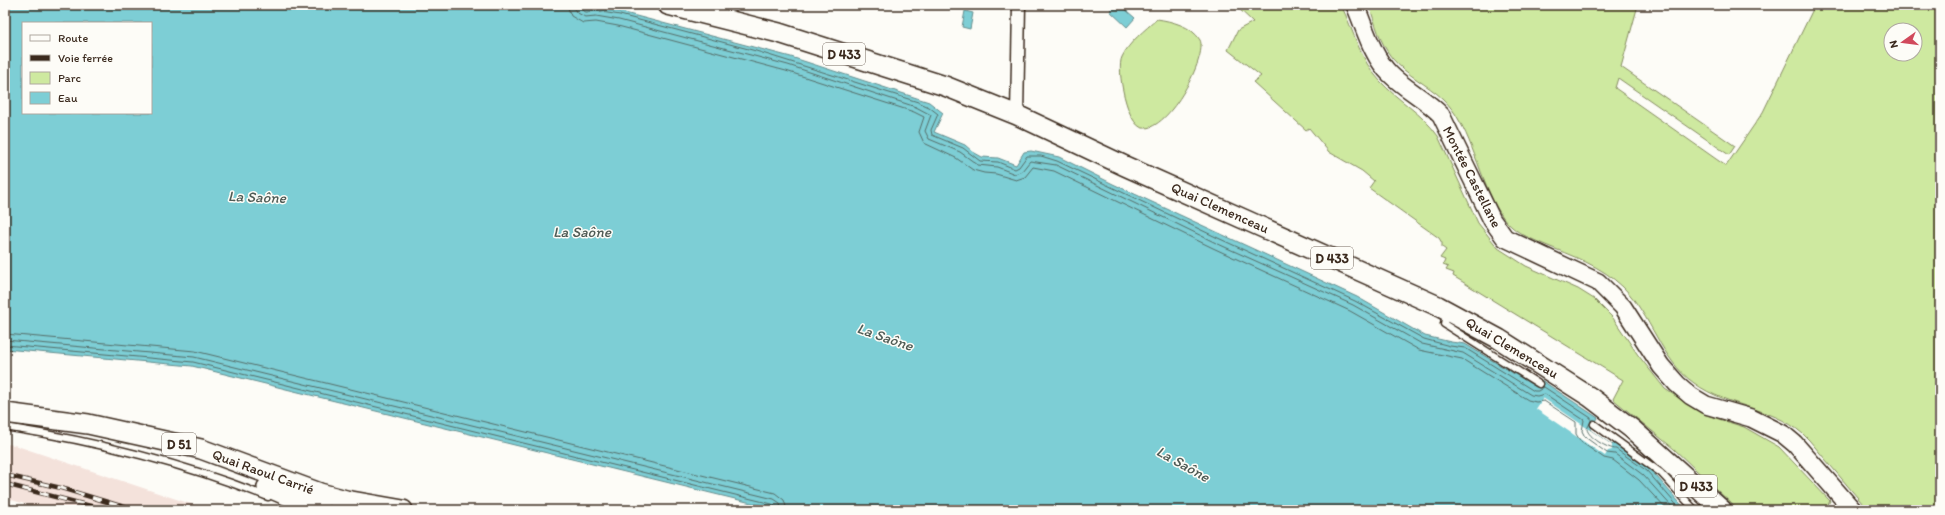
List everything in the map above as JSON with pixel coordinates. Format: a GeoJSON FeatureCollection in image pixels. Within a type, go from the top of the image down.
{"type":"FeatureCollection","features":[{"type":"Feature","properties":{"kind":"main road","name":"Quai Clemenceau"},"geometry":{"type":"LineString","coordinates":[[668,5],[779,33],[945,86],[1017,115],[1125,166],[1447,310],[1499,339],[1590,397],[1632,429],[1665,468],[1722,510]]}},
{"type":"Feature","properties":{"kind":"main road","name":"Montée Castellane"},"geometry":{"type":"LineString","coordinates":[[1355,5],[1372,46],[1383,66],[1392,76],[1433,107],[1441,115],[1492,220],[1505,238],[1598,282],[1623,307],[1661,366],[1677,384],[1691,396],[1706,404],[1751,418],[1783,434],[1800,449],[1853,510]]}},
{"type":"Feature","properties":{"kind":"main road","name":"Quai Raoul Carrié"},"geometry":{"type":"LineString","coordinates":[[5,413],[88,424],[201,449],[320,493],[346,500],[403,510]]}},
{"type":"Feature","properties":{"kind":"main road","name":"Quai Raoul Carrié"},"geometry":{"type":"LineString","coordinates":[[5,422],[128,442],[180,455],[231,472],[321,510]]}},
{"type":"Feature","properties":{"kind":"main road"},"geometry":{"type":"LineString","coordinates":[[346,500],[383,510]]}},
{"type":"Feature","properties":{"kind":"street"},"geometry":{"type":"LineString","coordinates":[[1017,115],[1019,5]]}},
{"type":"Feature","properties":{"kind":"lane"},"geometry":{"type":"LineString","coordinates":[[1447,310],[1444,324],[1538,384]]}},
{"type":"Feature","properties":{"kind":"lane"},"geometry":{"type":"LineString","coordinates":[[1594,424],[1665,468],[1694,510]]}},
{"type":"Feature","properties":{"kind":"lane","name":"Quai Raoul Carrié"},"geometry":{"type":"LineString","coordinates":[[5,427],[157,459],[230,482],[275,500]]}},
{"type":"Feature","properties":{"kind":"shaded area"},"geometry":{"type":"Polygon","coordinates":[[[5,444],[14,445],[200,507],[199,510],[45,510],[5,498],[5,444]]]}},
{"type":"Feature","properties":{"kind":"green space"},"geometry":{"type":"Polygon","coordinates":[[[1235,5],[1341,5],[1362,55],[1373,73],[1394,95],[1425,121],[1438,136],[1478,223],[1498,248],[1526,266],[1578,289],[1594,299],[1613,318],[1638,355],[1665,389],[1703,414],[1744,427],[1779,447],[1830,501],[1825,510],[1738,510],[1674,449],[1613,399],[1623,380],[1453,276],[1454,273],[1446,270],[1448,267],[1443,265],[1445,260],[1440,258],[1446,250],[1442,247],[1442,243],[1439,238],[1369,188],[1374,181],[1362,171],[1329,152],[1309,128],[1306,130],[1253,82],[1261,76],[1228,50],[1238,30],[1253,22],[1235,5]]]}},
{"type":"Feature","properties":{"kind":"green space"},"geometry":{"type":"Polygon","coordinates":[[[1369,5],[1638,5],[1621,67],[1735,146],[1729,155],[1618,78],[1615,88],[1726,166],[1763,112],[1815,5],[1940,5],[1940,510],[1868,510],[1809,440],[1797,429],[1783,420],[1708,392],[1682,373],[1664,350],[1633,298],[1614,279],[1585,262],[1531,239],[1512,227],[1504,218],[1496,207],[1466,134],[1455,113],[1443,99],[1404,70],[1392,58],[1381,39],[1369,5]]]}},
{"type":"Feature","properties":{"kind":"green space"},"geometry":{"type":"Polygon","coordinates":[[[1157,19],[1181,25],[1192,31],[1200,40],[1201,48],[1192,76],[1175,106],[1164,118],[1153,126],[1143,128],[1137,125],[1128,108],[1124,96],[1120,73],[1121,63],[1122,57],[1129,46],[1157,19]]]}},
{"type":"Feature","properties":{"kind":"water","name":"La Saône"},"geometry":{"type":"Polygon","coordinates":[[[5,5],[576,5],[586,8],[595,7],[621,12],[791,57],[929,102],[943,113],[934,132],[965,145],[982,157],[998,158],[1016,165],[1024,152],[1031,151],[1059,157],[1113,184],[1357,297],[1425,336],[1465,344],[1536,387],[1541,380],[1598,418],[1590,430],[1612,445],[1614,443],[1649,468],[1686,510],[780,510],[192,366],[5,349],[5,5]]]}},
{"type":"Feature","properties":{"kind":"water"},"geometry":{"type":"Polygon","coordinates":[[[1116,5],[1120,5],[1135,18],[1127,27],[1110,11],[1116,5]]]}},
{"type":"Feature","properties":{"kind":"water"},"geometry":{"type":"Polygon","coordinates":[[[965,11],[973,13],[970,29],[962,27],[965,11]]]}},
{"type":"Feature","properties":{"kind":"pier"},"geometry":{"type":"Polygon","coordinates":[[[1543,398],[1612,445],[1612,450],[1608,451],[1605,456],[1536,409],[1543,398]]]}},
{"type":"Feature","properties":{"kind":"railway"},"geometry":{"type":"LineString","coordinates":[[5,475],[61,488],[134,510]]}},
{"type":"Feature","properties":{"kind":"railway"},"geometry":{"type":"LineString","coordinates":[[5,484],[106,510]]}}]}
